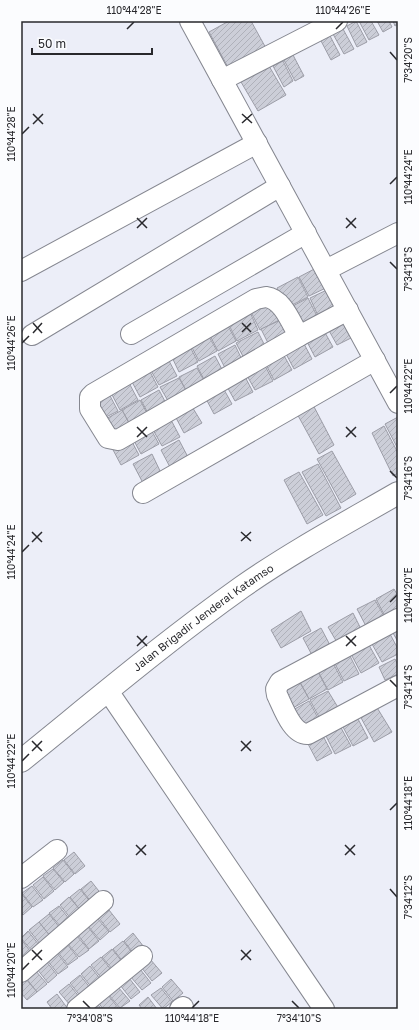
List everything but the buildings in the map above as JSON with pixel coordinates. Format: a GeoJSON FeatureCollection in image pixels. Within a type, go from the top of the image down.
{"type":"FeatureCollection","features":[{"type":"Feature","properties":{"kind":"main road","name":"Jalan Brigadir Jenderal Katamso"},"geometry":{"type":"LineString","coordinates":[[21,761],[243,586],[294,553],[398,492]]}},
{"type":"Feature","properties":{"kind":"street"},"geometry":{"type":"LineString","coordinates":[[190,21],[398,403]]}},
{"type":"Feature","properties":{"kind":"street"},"geometry":{"type":"LineString","coordinates":[[222,80],[337,21]]}},
{"type":"Feature","properties":{"kind":"street"},"geometry":{"type":"LineString","coordinates":[[21,271],[257,143]]}},
{"type":"Feature","properties":{"kind":"street"},"geometry":{"type":"LineString","coordinates":[[32,335],[280,186]]}},
{"type":"Feature","properties":{"kind":"street"},"geometry":{"type":"LineString","coordinates":[[131,334],[306,233]]}},
{"type":"Feature","properties":{"kind":"street"},"geometry":{"type":"LineString","coordinates":[[326,270],[398,233]]}},
{"type":"Feature","properties":{"kind":"street"},"geometry":{"type":"LineString","coordinates":[[299,336],[279,303],[273,298],[256,299],[93,394],[90,397],[90,409],[108,438],[118,440],[299,336],[348,310]]}},
{"type":"Feature","properties":{"kind":"street"},"geometry":{"type":"LineString","coordinates":[[143,493],[375,360]]}},
{"type":"Feature","properties":{"kind":"street"},"geometry":{"type":"LineString","coordinates":[[398,619],[280,682],[276,690],[277,695],[296,730],[303,734],[308,734],[398,686]]}},
{"type":"Feature","properties":{"kind":"street"},"geometry":{"type":"LineString","coordinates":[[108,691],[324,1009]]}},
{"type":"Feature","properties":{"kind":"street"},"geometry":{"type":"LineString","coordinates":[[21,878],[57,850]]}},
{"type":"Feature","properties":{"kind":"street"},"geometry":{"type":"LineString","coordinates":[[21,972],[102,901]]}},
{"type":"Feature","properties":{"kind":"street"},"geometry":{"type":"LineString","coordinates":[[77,1009],[142,956]]}}]}
